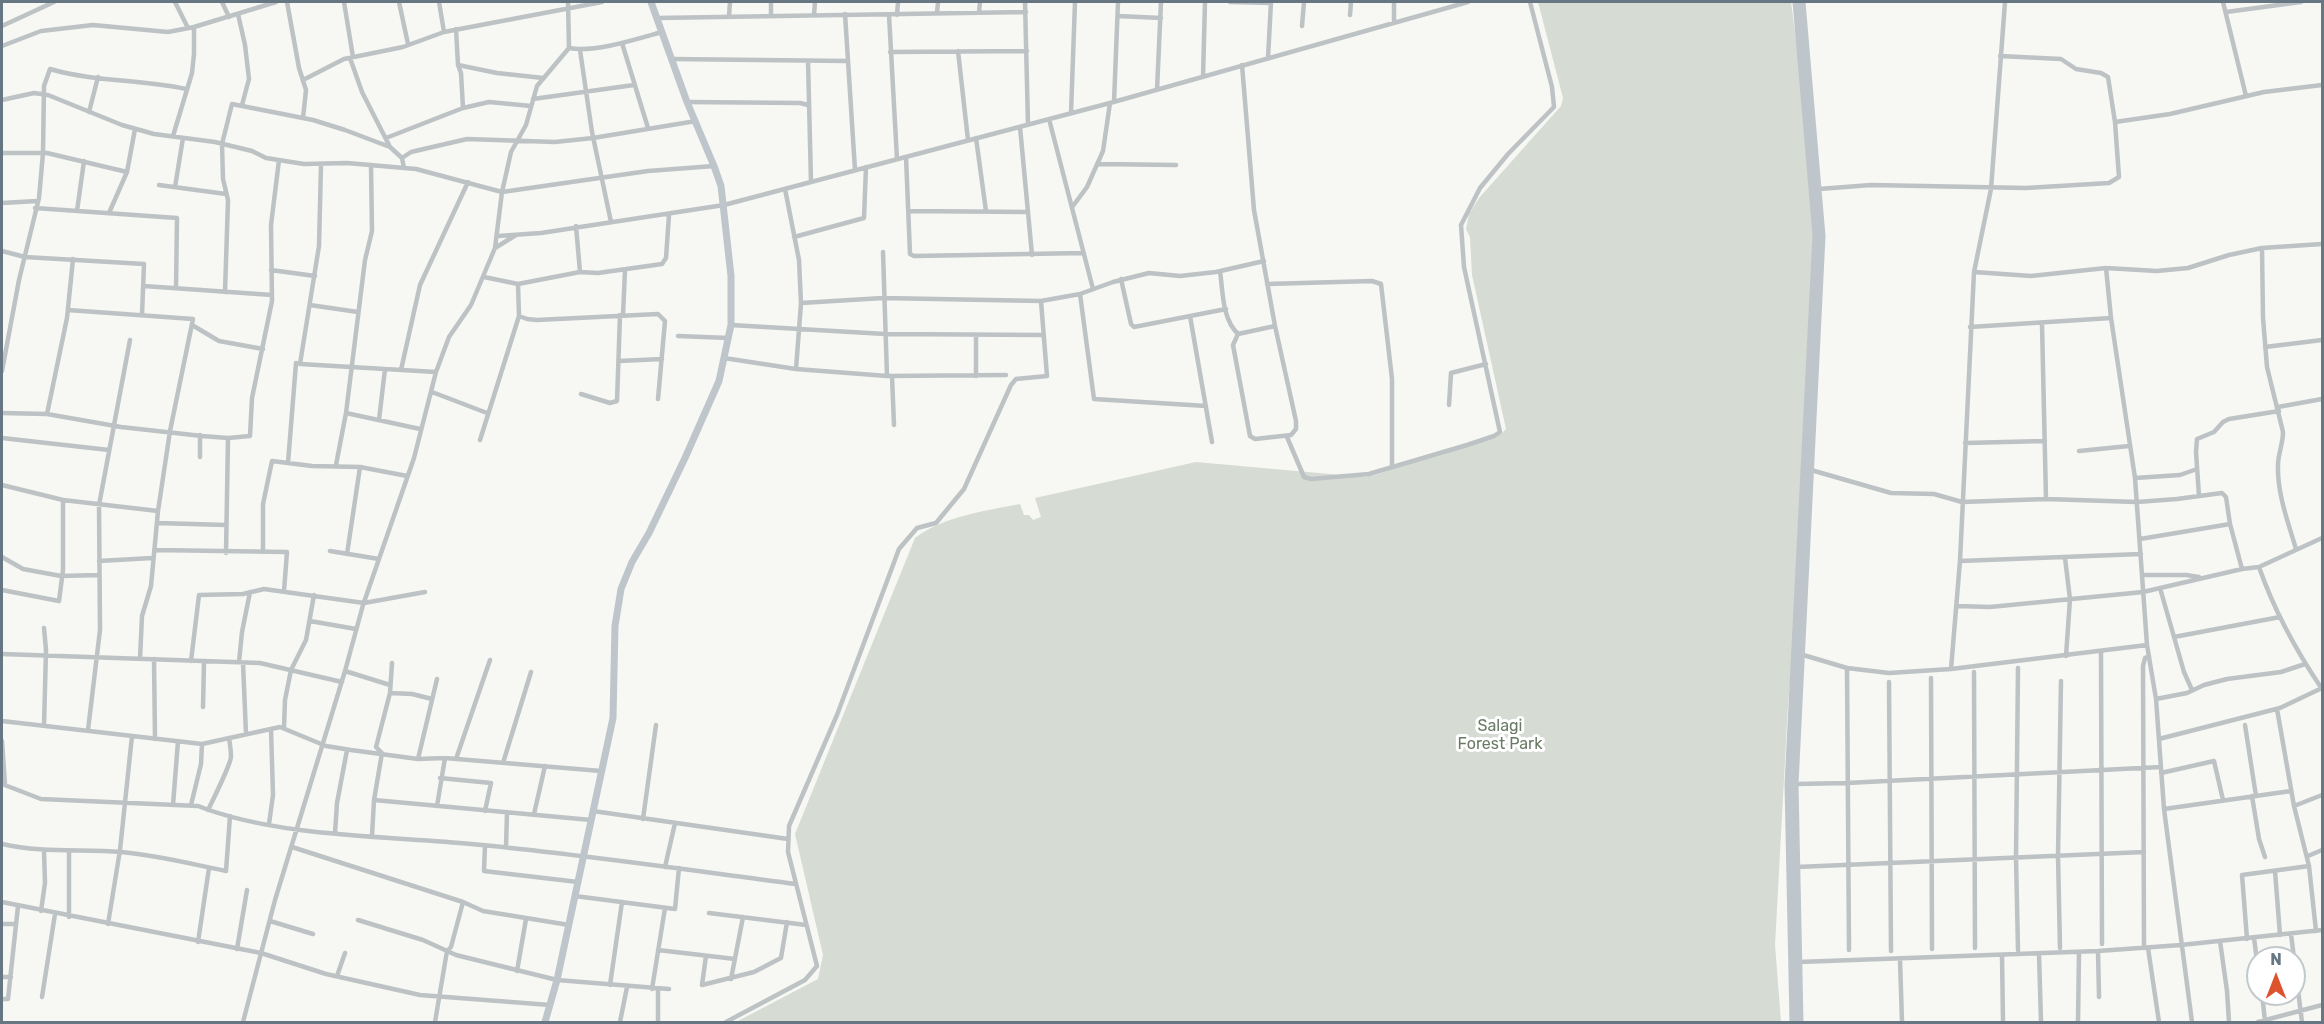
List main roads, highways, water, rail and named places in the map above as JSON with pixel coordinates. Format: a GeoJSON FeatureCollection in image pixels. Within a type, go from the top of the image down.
{"type":"FeatureCollection","features":[{"type":"Feature","properties":{"kind":"park label","name":"Salagi Forest Park"},"geometry":{"type":"Point","coordinates":[1500,735]}}]}
